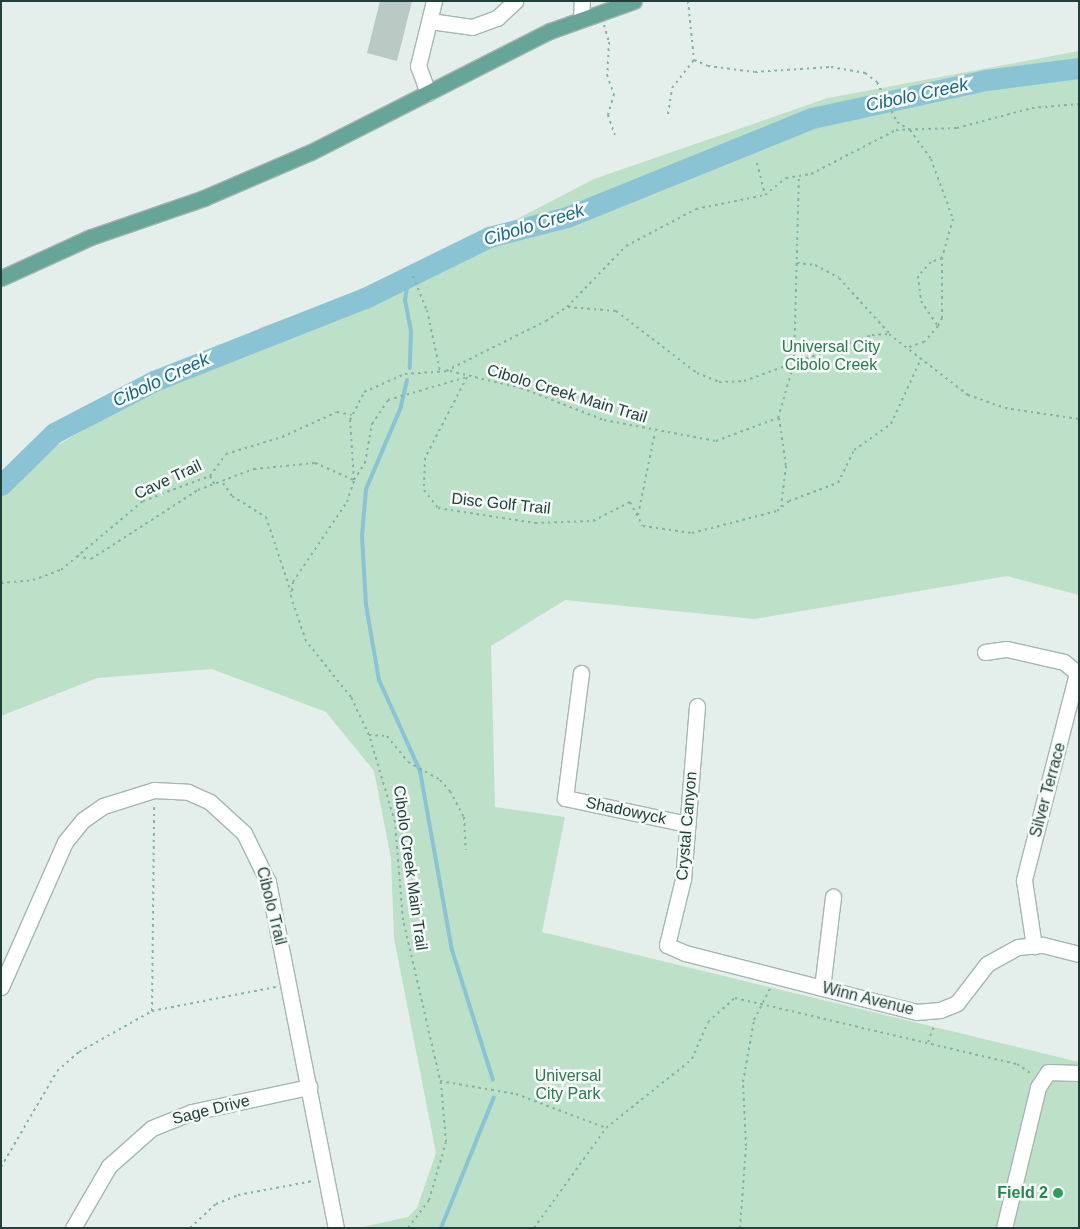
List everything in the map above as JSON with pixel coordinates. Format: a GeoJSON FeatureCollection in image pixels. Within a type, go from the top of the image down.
{"type":"FeatureCollection","features":[{"type":"Feature","properties":{"kind":"main road"},"geometry":{"type":"LineString","coordinates":[[1,278],[91,237],[204,198],[311,152],[581,18],[634,1]]}},
{"type":"Feature","properties":{"kind":"street"},"geometry":{"type":"LineString","coordinates":[[428,93],[418,66],[434,1]]}},
{"type":"Feature","properties":{"kind":"street"},"geometry":{"type":"LineString","coordinates":[[430,21],[472,27],[497,18],[515,1]]}},
{"type":"Feature","properties":{"kind":"street"},"geometry":{"type":"LineString","coordinates":[[581,18],[582,1]]}},
{"type":"Feature","properties":{"kind":"street","name":"Silver Terrace"},"geometry":{"type":"LineString","coordinates":[[985,652],[1008,649],[1055,660],[1074,667],[1077,673],[1024,880],[1034,946]]}},
{"type":"Feature","properties":{"kind":"street","name":"Shadowyck"},"geometry":{"type":"LineString","coordinates":[[581,673],[565,798],[688,824]]}},
{"type":"Feature","properties":{"kind":"street","name":"Crystal Canyon"},"geometry":{"type":"LineString","coordinates":[[666,944],[683,879],[697,706]]}},
{"type":"Feature","properties":{"kind":"street","name":"Cibolo Trail"},"geometry":{"type":"LineString","coordinates":[[1,987],[72,832],[103,806],[154,790],[188,792],[210,802],[244,833],[268,882],[310,1087],[336,1228]]}},
{"type":"Feature","properties":{"kind":"street"},"geometry":{"type":"LineString","coordinates":[[822,988],[833,898]]}},
{"type":"Feature","properties":{"kind":"street","name":"Winn Avenue"},"geometry":{"type":"LineString","coordinates":[[666,944],[774,976],[916,1012],[940,1010],[970,990],[987,964],[1001,953],[1034,946],[1079,954]]}},
{"type":"Feature","properties":{"kind":"street"},"geometry":{"type":"LineString","coordinates":[[1004,1228],[1043,1079],[1048,1072],[1079,1073]]}},
{"type":"Feature","properties":{"kind":"street","name":"Sage Drive"},"geometry":{"type":"LineString","coordinates":[[73,1228],[109,1166],[152,1128],[192,1112],[310,1087]]}},
{"type":"Feature","properties":{"kind":"path"},"geometry":{"type":"LineString","coordinates":[[668,114],[672,88],[694,60],[688,1]]}},
{"type":"Feature","properties":{"kind":"path"},"geometry":{"type":"LineString","coordinates":[[602,10],[609,42],[607,75],[614,94],[608,115],[615,135]]}},
{"type":"Feature","properties":{"kind":"path"},"geometry":{"type":"LineString","coordinates":[[694,60],[708,66],[755,72],[831,67],[866,73],[877,82],[898,122],[910,130],[939,175],[953,219],[942,258],[942,318],[938,326],[924,342],[909,347]]}},
{"type":"Feature","properties":{"kind":"path"},"geometry":{"type":"LineString","coordinates":[[446,371],[567,307],[626,246],[696,209],[765,195],[778,182],[857,152],[883,135],[910,130],[957,128],[1032,108],[1079,104]]}},
{"type":"Feature","properties":{"kind":"path"},"geometry":{"type":"LineString","coordinates":[[757,163],[765,195]]}},
{"type":"Feature","properties":{"kind":"path"},"geometry":{"type":"LineString","coordinates":[[781,507],[786,457],[778,418],[794,363],[799,175]]}},
{"type":"Feature","properties":{"kind":"path"},"geometry":{"type":"LineString","coordinates":[[938,326],[920,301],[918,276],[931,262],[942,258]]}},
{"type":"Feature","properties":{"kind":"path"},"geometry":{"type":"LineString","coordinates":[[797,263],[815,265],[839,278],[892,335],[909,347],[920,361],[941,378],[990,404],[1079,419]]}},
{"type":"Feature","properties":{"kind":"path"},"geometry":{"type":"LineString","coordinates":[[413,276],[427,310],[440,371]]}},
{"type":"Feature","properties":{"kind":"path"},"geometry":{"type":"LineString","coordinates":[[567,307],[616,311],[697,374],[719,382],[744,381],[872,335],[892,335]]}},
{"type":"Feature","properties":{"kind":"path","name":"Disc Golf Trail"},"geometry":{"type":"LineString","coordinates":[[467,377],[425,458],[424,490],[438,508],[554,522],[593,521],[630,502],[643,526],[692,533],[781,507],[838,483],[854,450],[891,424],[920,361]]}},
{"type":"Feature","properties":{"kind":"path","name":"Cibolo Creek Main Trail"},"geometry":{"type":"LineString","coordinates":[[408,1228],[429,1200],[446,1142],[440,1081],[403,920],[393,813],[369,735],[351,697],[306,641],[292,594],[302,567],[347,502],[354,480],[352,415],[364,392],[382,382],[405,374],[446,371],[521,388],[604,420],[655,432],[716,441],[778,418]]}},
{"type":"Feature","properties":{"kind":"path"},"geometry":{"type":"LineString","coordinates":[[77,556],[91,559],[177,503],[254,469],[290,462],[315,462],[354,480],[366,463],[379,409],[396,398],[467,377]]}},
{"type":"Feature","properties":{"kind":"path","name":"Cave Trail"},"geometry":{"type":"LineString","coordinates":[[1,583],[42,577],[61,570],[143,501],[210,476],[226,454],[282,437],[337,412],[352,415]]}},
{"type":"Feature","properties":{"kind":"path"},"geometry":{"type":"LineString","coordinates":[[638,515],[655,432]]}},
{"type":"Feature","properties":{"kind":"path"},"geometry":{"type":"LineString","coordinates":[[210,476],[215,485]]}},
{"type":"Feature","properties":{"kind":"path"},"geometry":{"type":"LineString","coordinates":[[223,483],[232,496],[266,517],[292,594]]}},
{"type":"Feature","properties":{"kind":"path"},"geometry":{"type":"LineString","coordinates":[[369,735],[387,736],[414,766],[440,780],[457,802],[466,850]]}},
{"type":"Feature","properties":{"kind":"path"},"geometry":{"type":"LineString","coordinates":[[152,1011],[154,790]]}},
{"type":"Feature","properties":{"kind":"path"},"geometry":{"type":"LineString","coordinates":[[740,1228],[746,1146],[743,1082],[754,1020],[758,1008],[765,1004],[774,976]]}},
{"type":"Feature","properties":{"kind":"path"},"geometry":{"type":"LineString","coordinates":[[1,1167],[66,1060],[152,1011],[289,984]]}},
{"type":"Feature","properties":{"kind":"path"},"geometry":{"type":"LineString","coordinates":[[534,1228],[606,1128],[692,1059],[720,1008],[735,998],[1017,1064],[1043,1079]]}},
{"type":"Feature","properties":{"kind":"path"},"geometry":{"type":"LineString","coordinates":[[928,1042],[940,1010]]}},
{"type":"Feature","properties":{"kind":"path"},"geometry":{"type":"LineString","coordinates":[[440,1081],[516,1094],[606,1128]]}},
{"type":"Feature","properties":{"kind":"path"},"geometry":{"type":"LineString","coordinates":[[190,1228],[216,1204],[238,1195],[326,1178]]}},
{"type":"Feature","properties":{"kind":"green space","name":"Universal City Cibolo Creek"},"geometry":{"type":"Polygon","coordinates":[[[1079,51],[1079,595],[1007,576],[755,619],[565,600],[491,646],[495,807],[565,817],[542,932],[1079,1062],[1079,1228],[359,1228],[408,1217],[417,1208],[436,1153],[394,938],[391,858],[374,771],[326,712],[212,669],[97,678],[1,716],[1,478],[262,327],[409,275],[594,179],[828,98],[1079,51]]]}},
{"type":"Feature","properties":{"kind":"building"},"geometry":{"type":"Polygon","coordinates":[[[380,1],[412,1],[397,61],[367,53],[380,1]]]}},
{"type":"Feature","properties":{"kind":"waterway","name":"Cibolo Creek"},"geometry":{"type":"LineString","coordinates":[[1,485],[54,433],[154,381],[365,298],[489,237],[567,217],[812,118],[986,80],[1079,68]]}},
{"type":"Feature","properties":{"kind":"waterway"},"geometry":{"type":"LineString","coordinates":[[409,275],[405,300],[411,331],[410,368]]}},
{"type":"Feature","properties":{"kind":"waterway"},"geometry":{"type":"LineString","coordinates":[[407,380],[401,407],[366,489],[362,536],[366,605],[379,680],[420,771],[452,950],[493,1080]]}},
{"type":"Feature","properties":{"kind":"waterway"},"geometry":{"type":"LineString","coordinates":[[441,1228],[494,1097]]}},
{"type":"Feature","properties":{"kind":"place","name":"Field 2"},"geometry":{"type":"Point","coordinates":[1058,1193]}},
{"type":"Feature","properties":{"kind":"park label","name":"Universal City Park"},"geometry":{"type":"Point","coordinates":[568,1085]}}]}
